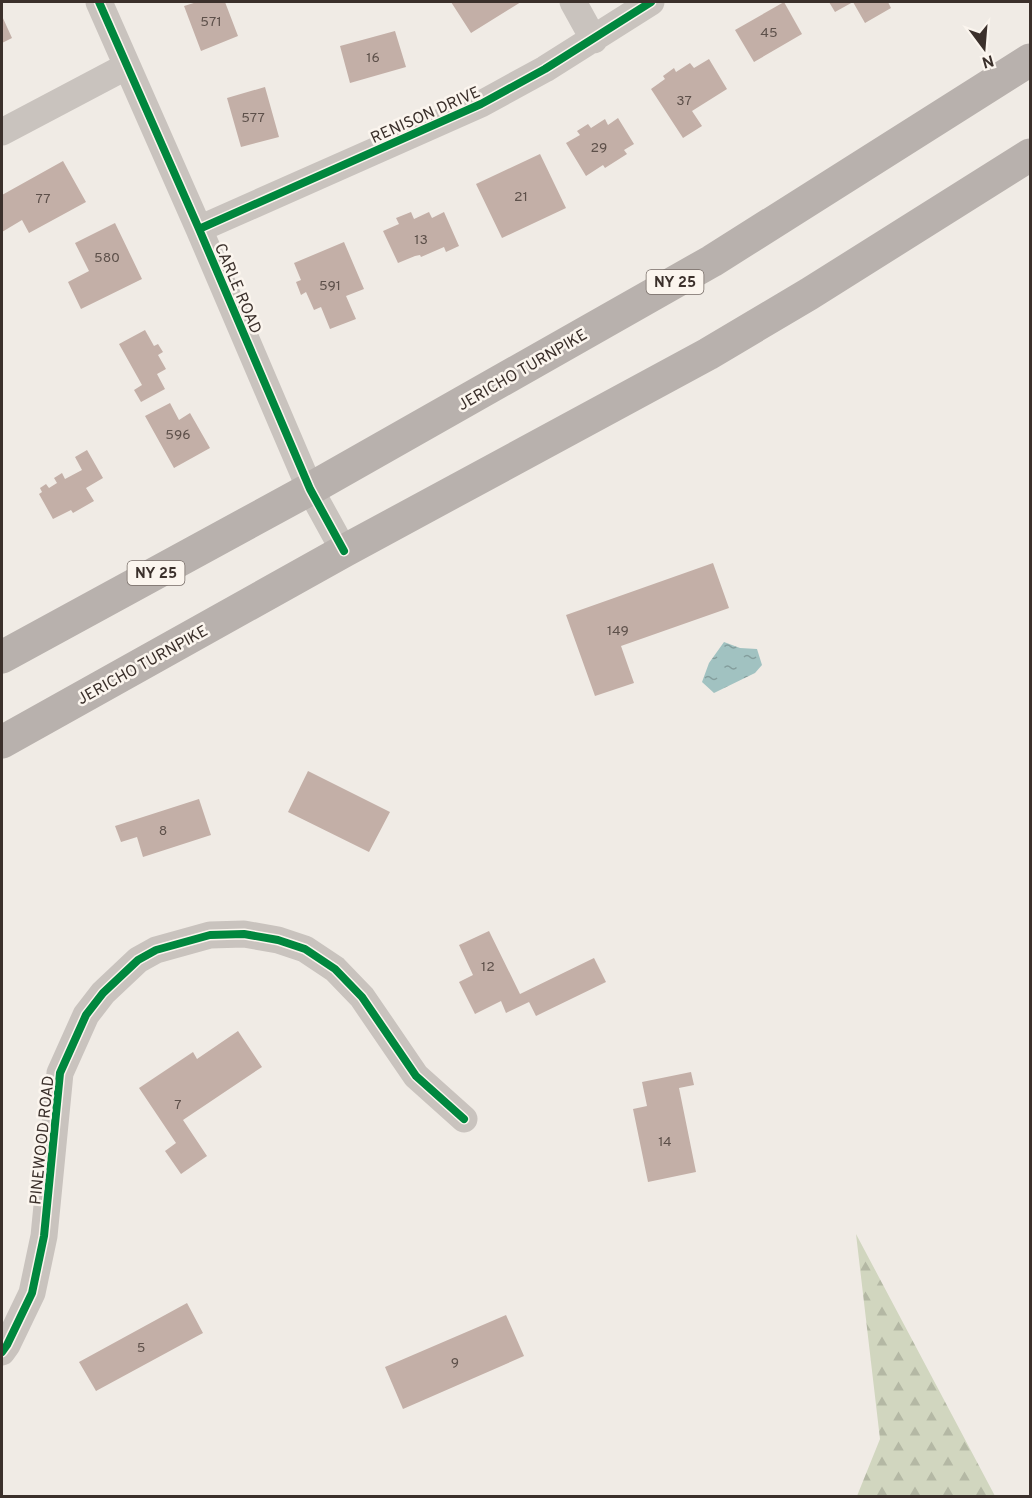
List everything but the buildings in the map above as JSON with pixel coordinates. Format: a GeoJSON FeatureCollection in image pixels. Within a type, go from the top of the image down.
{"type":"FeatureCollection","features":[{"type":"Feature","properties":{"kind":"main road","name":"JERICHO TURNPIKE"},"geometry":{"type":"LineString","coordinates":[[2,657],[310,489],[712,261],[1030,60]]}},
{"type":"Feature","properties":{"kind":"main road","name":"JERICHO TURNPIKE"},"geometry":{"type":"LineString","coordinates":[[2,742],[344,551],[708,354],[809,294],[1030,155]]}},
{"type":"Feature","properties":{"kind":"street","name":"CARLE ROAD"},"geometry":{"type":"LineString","coordinates":[[99,2],[310,489],[344,551]]}},
{"type":"Feature","properties":{"kind":"street"},"geometry":{"type":"LineString","coordinates":[[573,2],[594,40]]}},
{"type":"Feature","properties":{"kind":"street","name":"RENISON DRIVE"},"geometry":{"type":"LineString","coordinates":[[199,229],[481,104],[594,40],[651,2]]}},
{"type":"Feature","properties":{"kind":"street"},"geometry":{"type":"LineString","coordinates":[[2,132],[127,66]]}},
{"type":"Feature","properties":{"kind":"street","name":"PINEWOOD ROAD"},"geometry":{"type":"LineString","coordinates":[[2,1352],[32,1293],[44,1236],[60,1073],[86,1015],[103,993],[138,960],[156,950],[210,935],[244,934],[278,940],[304,949],[335,969],[362,997],[416,1076],[464,1119]]}},
{"type":"Feature","properties":{"kind":"green space"},"geometry":{"type":"Polygon","coordinates":[[[856,1234],[995,1496],[857,1496],[880,1439],[856,1234]]]}},
{"type":"Feature","properties":{"kind":"water"},"geometry":{"type":"Polygon","coordinates":[[[724,642],[740,648],[757,649],[762,665],[755,673],[714,693],[702,682],[709,663],[724,642]]]}},
{"type":"Feature","properties":{"kind":"cycle path"},"geometry":{"type":"LineString","coordinates":[[99,2],[310,489],[344,551]]}},
{"type":"Feature","properties":{"kind":"cycle path"},"geometry":{"type":"LineString","coordinates":[[199,229],[481,104],[545,69],[651,2]]}},
{"type":"Feature","properties":{"kind":"cycle path"},"geometry":{"type":"LineString","coordinates":[[2,1352],[32,1293],[44,1236],[60,1073],[86,1015],[103,993],[138,960],[156,950],[210,935],[244,934],[278,940],[305,949],[335,969],[362,997],[416,1076],[464,1119]]}}]}
